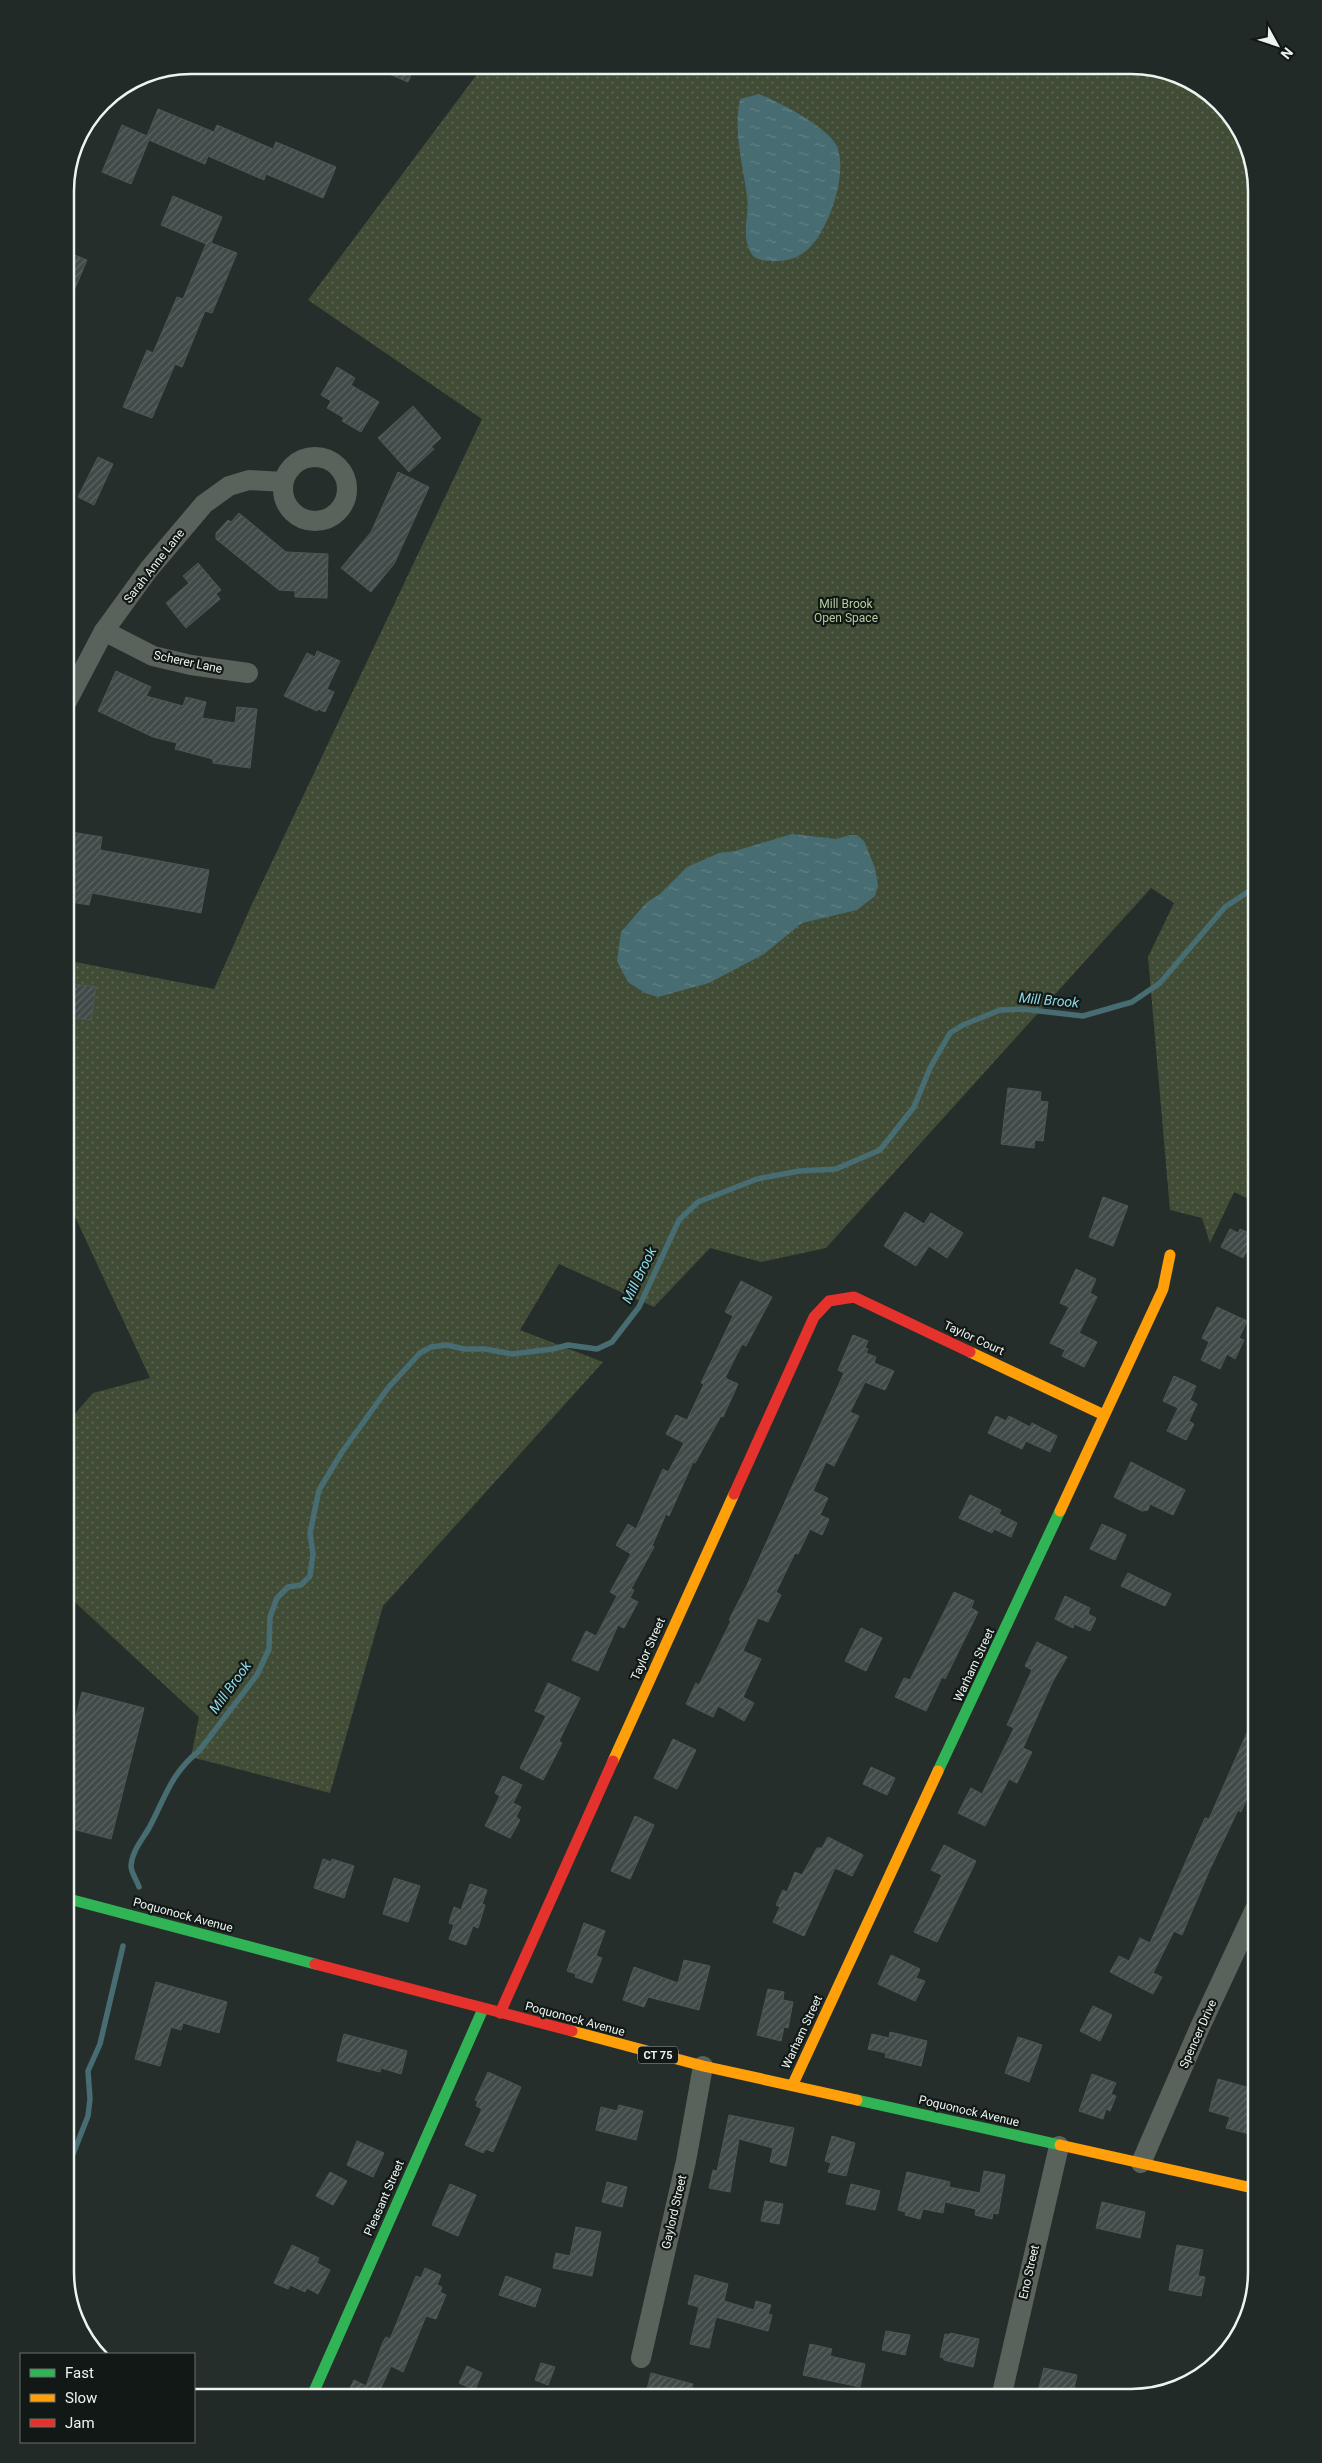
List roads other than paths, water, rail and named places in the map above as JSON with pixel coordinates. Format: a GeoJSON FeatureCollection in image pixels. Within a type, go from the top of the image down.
{"type":"FeatureCollection","features":[{"type":"Feature","properties":{"kind":"street","name":"Sarah Anne Lane"},"geometry":{"type":"LineString","coordinates":[[74,688],[104,631],[149,569],[204,504],[229,486],[249,480],[283,482]]}},
{"type":"Feature","properties":{"kind":"street","name":"Scherer Lane"},"geometry":{"type":"LineString","coordinates":[[104,631],[153,656],[191,665],[248,673]]}},
{"type":"Feature","properties":{"kind":"street","name":"Warham Street"},"geometry":{"type":"LineString","coordinates":[[793,2084],[1164,1289],[1170,1255]]}},
{"type":"Feature","properties":{"kind":"street","name":"Taylor Court"},"geometry":{"type":"LineString","coordinates":[[829,1301],[854,1297],[1104,1415]]}},
{"type":"Feature","properties":{"kind":"street","name":"Taylor Street"},"geometry":{"type":"LineString","coordinates":[[500,2013],[508,1990],[814,1317],[829,1301]]}},
{"type":"Feature","properties":{"kind":"street","name":"Poquonock Avenue"},"geometry":{"type":"LineString","coordinates":[[74,1900],[703,2066],[793,2084],[1059,2146],[1248,2187]]}},
{"type":"Feature","properties":{"kind":"street","name":"Spencer Drive"},"geometry":{"type":"LineString","coordinates":[[1141,2163],[1200,2027],[1248,1924]]}},
{"type":"Feature","properties":{"kind":"street","name":"Pleasant Street"},"geometry":{"type":"LineString","coordinates":[[315,2389],[482,2009]]}},
{"type":"Feature","properties":{"kind":"street","name":"Gaylord Street"},"geometry":{"type":"LineString","coordinates":[[641,2358],[686,2161],[703,2066]]}},
{"type":"Feature","properties":{"kind":"street","name":"Eno Street"},"geometry":{"type":"LineString","coordinates":[[1003,2389],[1059,2146]]}},
{"type":"Feature","properties":{"kind":"water"},"geometry":{"type":"Polygon","coordinates":[[[759,94],[789,108],[821,129],[835,143],[839,154],[839,184],[835,200],[822,230],[814,243],[806,251],[794,258],[785,260],[768,261],[757,258],[752,255],[746,239],[748,204],[739,148],[738,112],[740,99],[759,94]]]}},
{"type":"Feature","properties":{"kind":"water"},"geometry":{"type":"Polygon","coordinates":[[[792,834],[837,839],[849,835],[857,835],[864,841],[875,868],[878,885],[875,896],[857,910],[802,923],[764,954],[709,983],[658,997],[645,993],[628,982],[617,961],[621,932],[647,902],[660,894],[687,867],[719,853],[735,851],[792,834]]]}},
{"type":"Feature","properties":{"kind":"waterway","name":"Mill Brook"},"geometry":{"type":"LineString","coordinates":[[139,1887],[131,1868],[133,1855],[170,1786],[189,1759],[199,1751],[257,1675],[269,1649],[270,1617],[277,1598],[288,1587],[301,1585],[310,1576],[313,1554],[310,1533],[319,1490],[342,1452],[388,1388],[420,1353],[431,1347],[447,1345],[464,1349],[485,1349],[512,1354],[553,1349],[568,1345],[597,1349],[612,1342],[639,1307],[679,1220],[698,1202],[757,1179],[799,1171],[836,1169],[880,1150],[914,1107],[930,1068],[950,1033],[963,1025],[1000,1010],[1022,1009],[1083,1016],[1132,1002],[1160,983],[1225,907],[1248,892]]}},
{"type":"Feature","properties":{"kind":"waterway","name":"Mill Brook"},"geometry":{"type":"LineString","coordinates":[[74,2151],[88,2116],[90,2099],[88,2071],[100,2044],[123,1946]]}},
{"type":"Feature","properties":{"kind":"park label","name":"Mill Brook Open Space"},"geometry":{"type":"Point","coordinates":[846,611]}}]}
